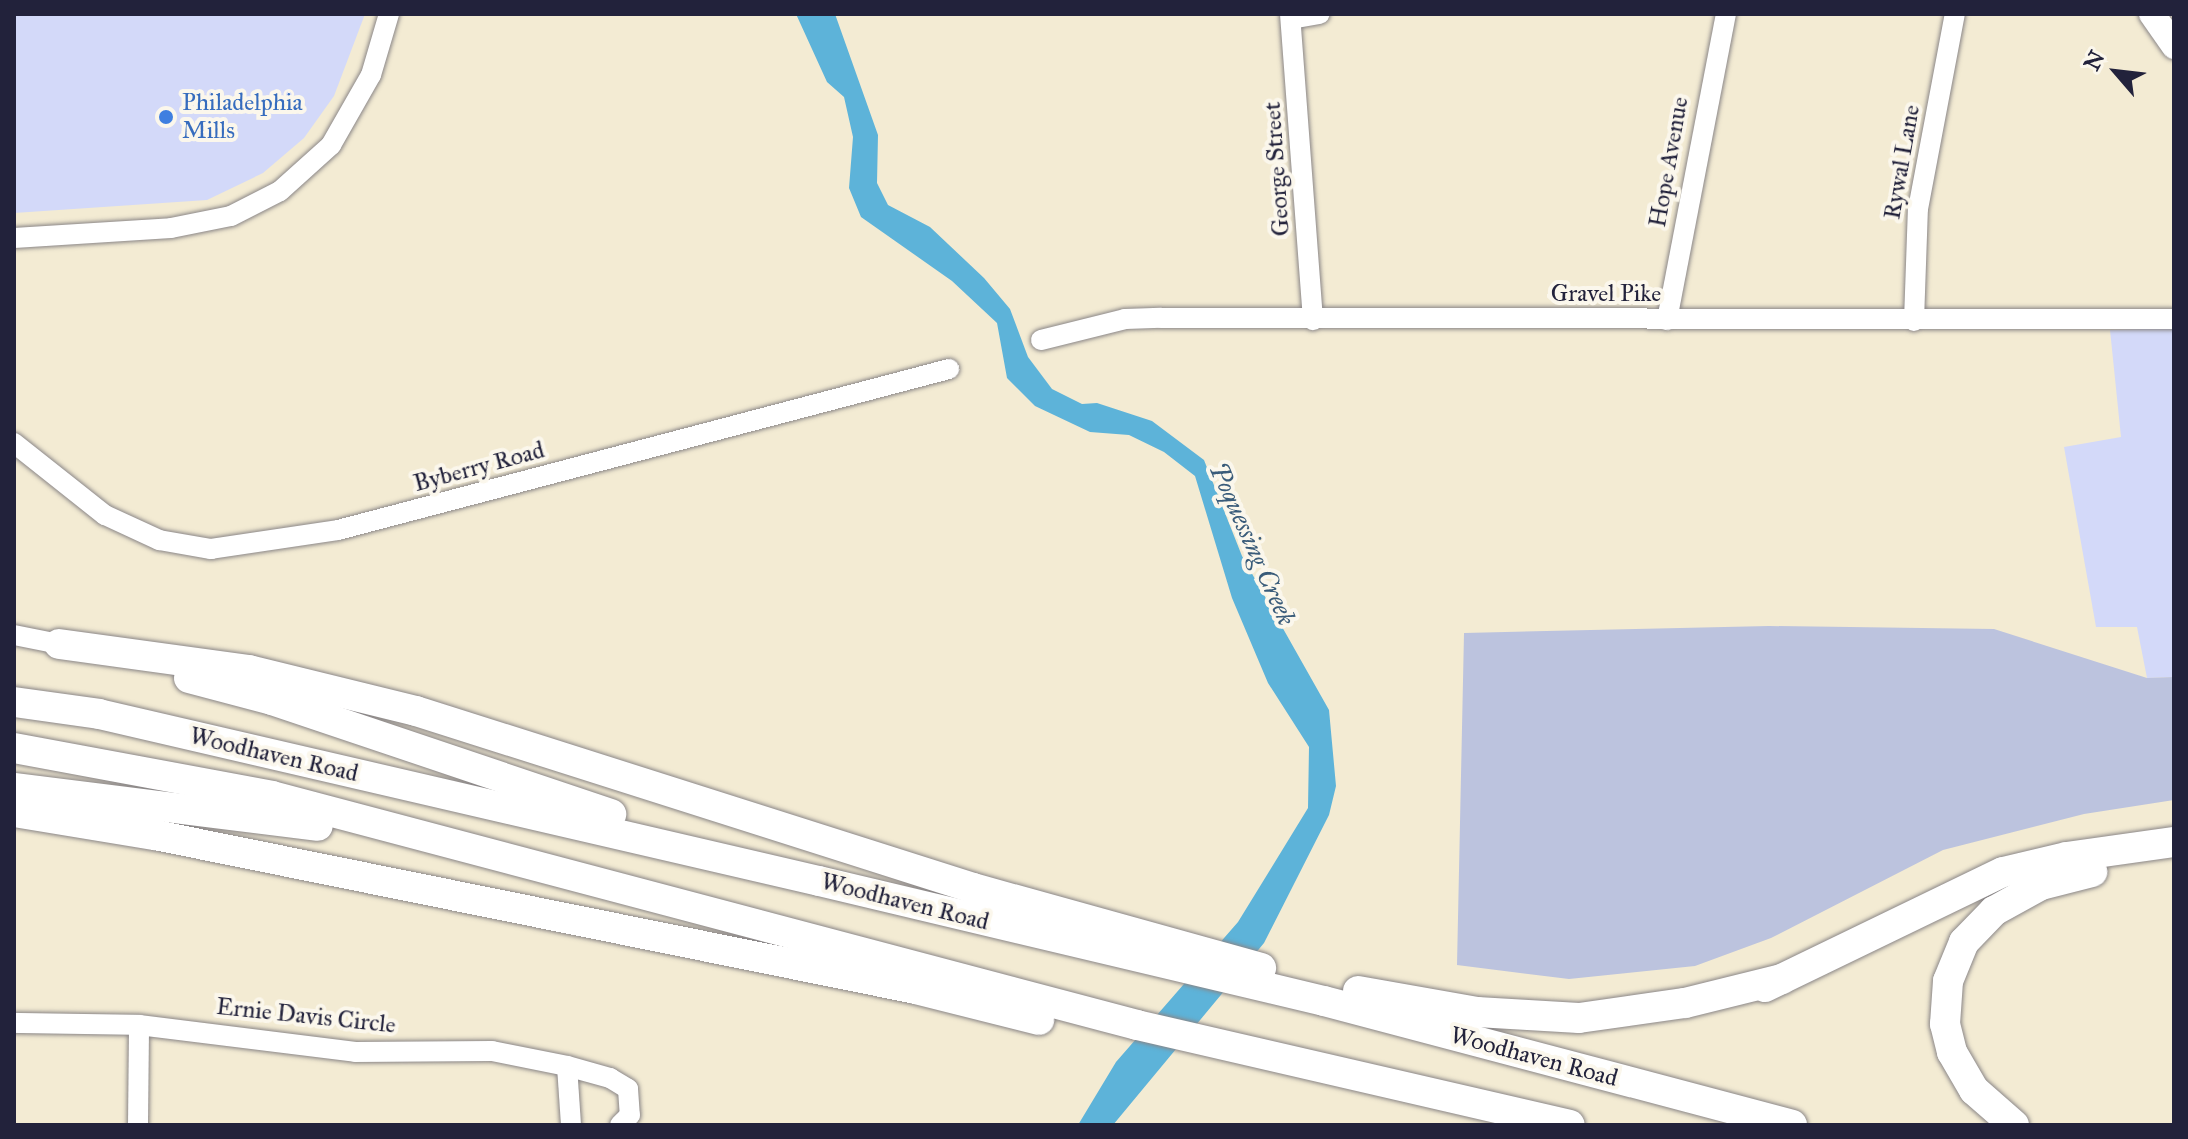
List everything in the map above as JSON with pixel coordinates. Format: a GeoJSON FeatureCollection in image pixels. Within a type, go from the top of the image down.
{"type":"FeatureCollection","features":[{"type":"Feature","properties":{"kind":"highway"},"geometry":{"type":"LineString","coordinates":[[59,644],[272,700],[819,881]]}},
{"type":"Feature","properties":{"kind":"highway"},"geometry":{"type":"LineString","coordinates":[[59,644],[249,670],[416,711],[1189,960]]}},
{"type":"Feature","properties":{"kind":"highway","name":"Woodhaven Road"},"geometry":{"type":"LineString","coordinates":[[14,702],[99,714],[819,881],[1189,960],[1244,974],[1324,1001],[1792,1125]]}},
{"type":"Feature","properties":{"kind":"highway","name":"Woodhaven Road"},"geometry":{"type":"LineString","coordinates":[[14,748],[172,774],[493,852],[1132,1033],[1570,1125]]}},
{"type":"Feature","properties":{"kind":"highway"},"geometry":{"type":"LineString","coordinates":[[14,788],[190,806],[493,852]]}},
{"type":"Feature","properties":{"kind":"highway"},"geometry":{"type":"LineString","coordinates":[[14,812],[155,835],[1132,1033]]}},
{"type":"Feature","properties":{"kind":"highway"},"geometry":{"type":"LineString","coordinates":[[1324,1001],[1501,1027],[1570,1029],[1692,1013],[1782,979],[2003,872],[2067,857],[2174,842]]}},
{"type":"Feature","properties":{"kind":"highway"},"geometry":{"type":"LineString","coordinates":[[2014,1125],[1974,1090],[1947,1038],[1948,981],[1964,942],[1994,911],[2041,885],[2174,860]]}},
{"type":"Feature","properties":{"kind":"highway"},"geometry":{"type":"LineString","coordinates":[[1244,974],[1477,1012],[1579,1018],[1685,1003],[1782,979]]}},
{"type":"Feature","properties":{"kind":"highway"},"geometry":{"type":"LineString","coordinates":[[1190,1047],[1487,1125]]}},
{"type":"Feature","properties":{"kind":"highway"},"geometry":{"type":"LineString","coordinates":[[1308,1068],[1512,1125]]}},
{"type":"Feature","properties":{"kind":"main road"},"geometry":{"type":"LineString","coordinates":[[2152,14],[2174,46]]}},
{"type":"Feature","properties":{"kind":"street"},"geometry":{"type":"LineString","coordinates":[[14,238],[171,228],[231,216],[280,191],[331,145],[371,75],[389,14]]}},
{"type":"Feature","properties":{"kind":"street"},"geometry":{"type":"LineString","coordinates":[[1291,16],[1320,14]]}},
{"type":"Feature","properties":{"kind":"street","name":"Hope Avenue"},"geometry":{"type":"LineString","coordinates":[[1667,320],[1726,14]]}},
{"type":"Feature","properties":{"kind":"street","name":"Rywal Lane"},"geometry":{"type":"LineString","coordinates":[[1914,321],[1918,209],[1955,14]]}},
{"type":"Feature","properties":{"kind":"street","name":"George Street"},"geometry":{"type":"LineString","coordinates":[[1291,16],[1313,320]]}},
{"type":"Feature","properties":{"kind":"street","name":"Gravel Pike"},"geometry":{"type":"LineString","coordinates":[[1041,340],[1125,319],[2174,319]]}},
{"type":"Feature","properties":{"kind":"street","name":"Byberry Road"},"geometry":{"type":"LineString","coordinates":[[14,443],[105,515],[159,540],[211,549],[338,530],[949,369]]}},
{"type":"Feature","properties":{"kind":"street"},"geometry":{"type":"LineString","coordinates":[[14,635],[59,644]]}},
{"type":"Feature","properties":{"kind":"street","name":"Ernie Davis Circle"},"geometry":{"type":"LineString","coordinates":[[14,1023],[139,1025],[355,1052],[492,1051],[610,1078],[628,1089],[630,1115],[620,1125]]}},
{"type":"Feature","properties":{"kind":"street"},"geometry":{"type":"LineString","coordinates":[[138,1125],[139,1025]]}},
{"type":"Feature","properties":{"kind":"street"},"geometry":{"type":"LineString","coordinates":[[567,1066],[571,1125]]}},
{"type":"Feature","properties":{"kind":"shaded area","name":"Philadelphia Mills"},"geometry":{"type":"Polygon","coordinates":[[[14,14],[365,14],[334,96],[304,138],[263,173],[207,200],[14,213],[14,14]]]}},
{"type":"Feature","properties":{"kind":"shaded area"},"geometry":{"type":"Polygon","coordinates":[[[2174,328],[2174,677],[2147,678],[2137,627],[2096,627],[2064,447],[2121,437],[2110,330],[2174,328]]]}},
{"type":"Feature","properties":{"kind":"shaded area"},"geometry":{"type":"Polygon","coordinates":[[[1769,626],[1994,629],[2147,678],[2174,677],[2174,800],[2084,814],[1943,850],[1771,938],[1695,966],[1569,979],[1457,965],[1464,633],[1769,626]]]}},
{"type":"Feature","properties":{"kind":"water"},"geometry":{"type":"Polygon","coordinates":[[[796,14],[835,14],[878,135],[877,183],[888,205],[930,227],[984,278],[1010,309],[1028,357],[1052,389],[1082,404],[1097,403],[1152,421],[1204,460],[1242,556],[1329,710],[1336,786],[1329,815],[1264,943],[1113,1125],[1078,1125],[1116,1062],[1238,922],[1308,808],[1309,747],[1268,683],[1232,598],[1195,476],[1164,452],[1129,435],[1090,432],[1035,406],[1007,378],[997,323],[952,281],[861,217],[849,188],[853,137],[844,97],[827,82],[796,14]]]}},
{"type":"Feature","properties":{"kind":"place","name":"Philadelphia Mills"},"geometry":{"type":"Point","coordinates":[166,117]}},
{"type":"Feature","properties":{"kind":"water label","name":"Poquessing Creek"},"geometry":{"type":"Point","coordinates":[1252,544]}}]}
